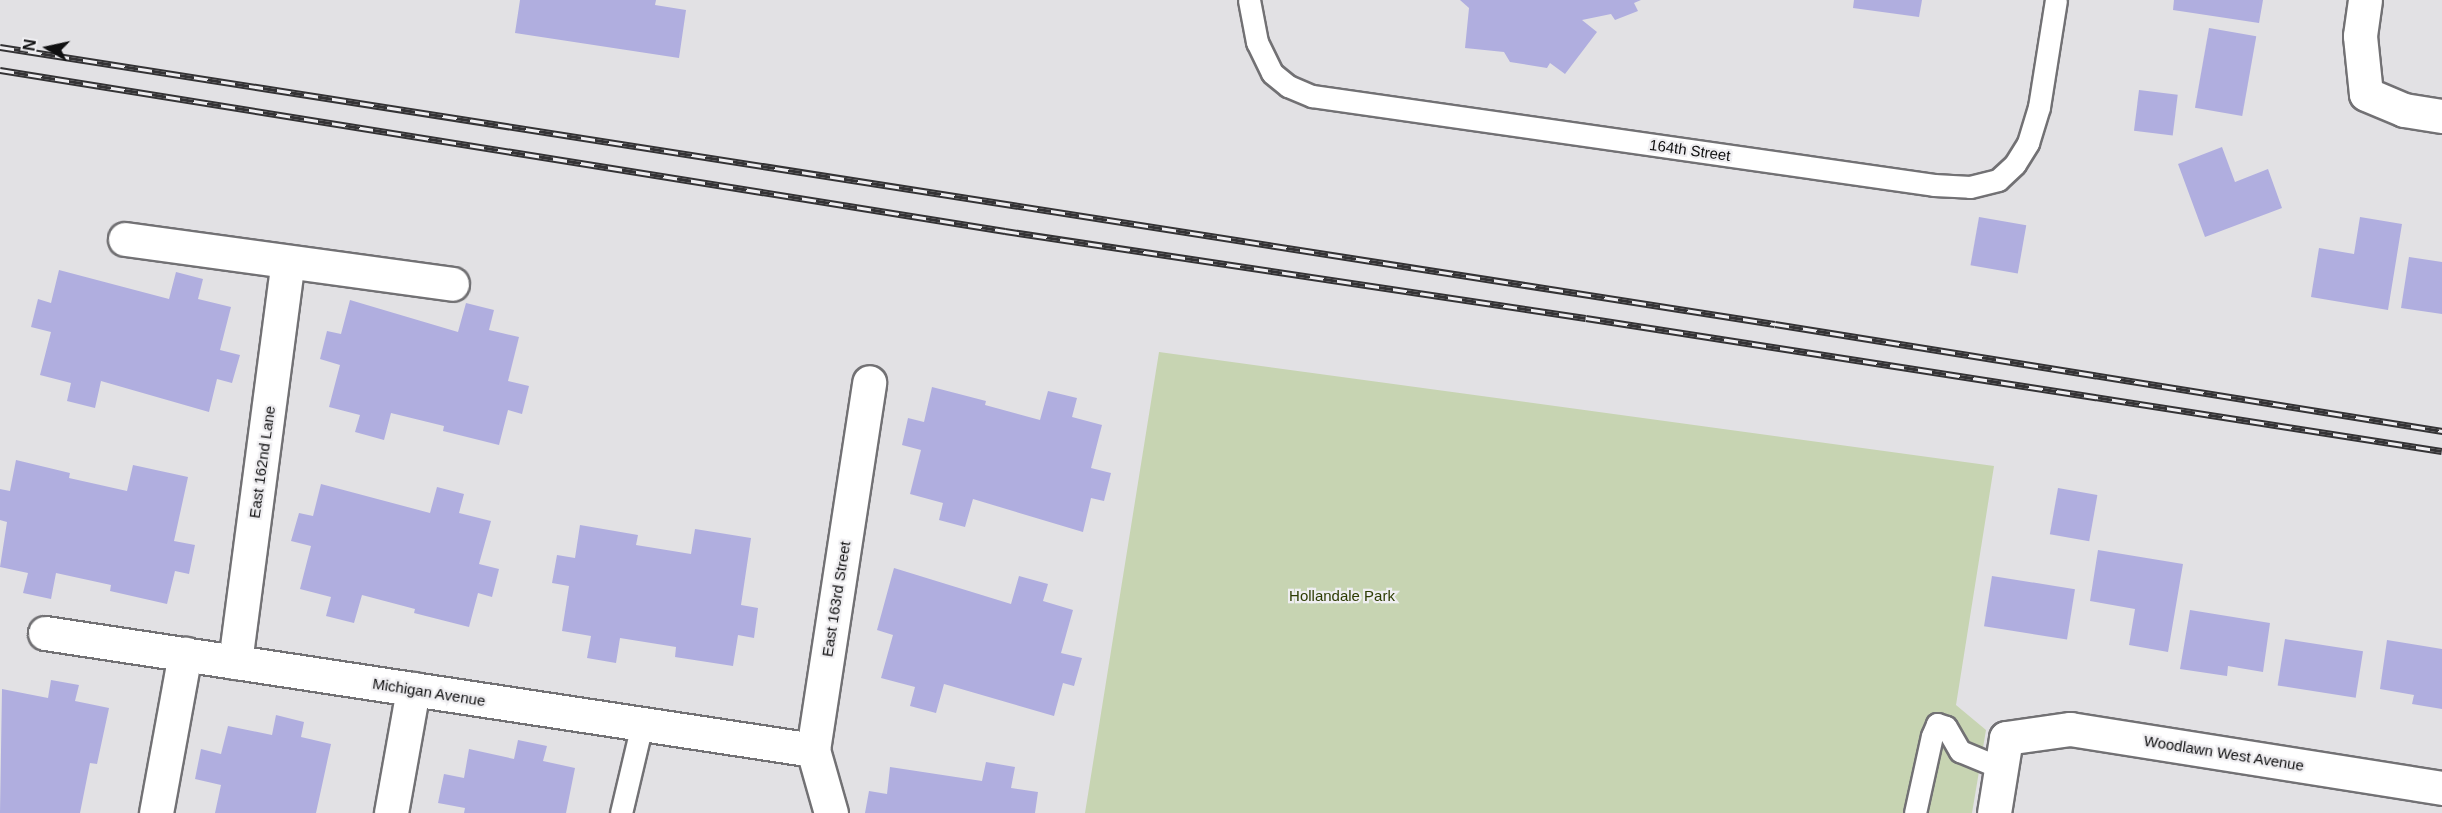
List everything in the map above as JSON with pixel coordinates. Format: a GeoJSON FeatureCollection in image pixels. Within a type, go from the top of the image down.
{"type":"FeatureCollection","features":[{"type":"Feature","properties":{"kind":"street"},"geometry":{"type":"LineString","coordinates":[[2365,0],[2360,36],[2366,94],[2404,110],[2442,116]]}},
{"type":"Feature","properties":{"kind":"street"},"geometry":{"type":"LineString","coordinates":[[125,239],[452,284]]}},
{"type":"Feature","properties":{"kind":"street","name":"East 162nd Lane"},"geometry":{"type":"LineString","coordinates":[[235,662],[288,262]]}},
{"type":"Feature","properties":{"kind":"street","name":"East 163rd Street"},"geometry":{"type":"LineString","coordinates":[[831,813],[813,750],[869,382]]}},
{"type":"Feature","properties":{"kind":"street","name":"Michigan Avenue"},"geometry":{"type":"LineString","coordinates":[[45,633],[813,750]]}},
{"type":"Feature","properties":{"kind":"street"},"geometry":{"type":"LineString","coordinates":[[156,813],[185,654]]}},
{"type":"Feature","properties":{"kind":"street"},"geometry":{"type":"LineString","coordinates":[[391,813],[413,689]]}},
{"type":"Feature","properties":{"kind":"street","name":"Woodlawn West Avenue"},"geometry":{"type":"LineString","coordinates":[[2003,753],[2070,729],[2442,788]]}},
{"type":"Feature","properties":{"kind":"street"},"geometry":{"type":"LineString","coordinates":[[1994,813],[2003,753]]}},
{"type":"Feature","properties":{"kind":"lane","name":"164th Street"},"geometry":{"type":"LineString","coordinates":[[1249,0],[1257,42],[1272,73],[1288,86],[1312,96],[1934,184],[1970,187],[1998,180],[2015,164],[2028,143],[2039,107],[2056,0]]}},
{"type":"Feature","properties":{"kind":"lane"},"geometry":{"type":"LineString","coordinates":[[1916,813],[1932,736],[1937,723],[1946,727],[1960,751],[2003,753]]}},
{"type":"Feature","properties":{"kind":"lane"},"geometry":{"type":"LineString","coordinates":[[621,813],[642,724]]}},
{"type":"Feature","properties":{"kind":"green space","name":"Hollandale Park"},"geometry":{"type":"Polygon","coordinates":[[[1159,352],[1994,466],[1956,705],[1986,730],[1972,813],[1085,813],[1159,352]]]}},
{"type":"Feature","properties":{"kind":"building"},"geometry":{"type":"Polygon","coordinates":[[[520,0],[656,0],[655,5],[686,10],[679,58],[515,33],[520,0]]]}},
{"type":"Feature","properties":{"kind":"building"},"geometry":{"type":"Polygon","coordinates":[[[1460,0],[1641,0],[1634,3],[1638,11],[1615,20],[1611,14],[1582,20],[1597,32],[1565,74],[1550,63],[1547,68],[1510,62],[1504,52],[1465,48],[1469,8],[1460,0]]]}},
{"type":"Feature","properties":{"kind":"building"},"geometry":{"type":"Polygon","coordinates":[[[1854,0],[1922,0],[1919,17],[1853,8],[1854,0]]]}},
{"type":"Feature","properties":{"kind":"building"},"geometry":{"type":"Polygon","coordinates":[[[2174,0],[2263,0],[2259,23],[2173,10],[2174,0]]]}},
{"type":"Feature","properties":{"kind":"building"},"geometry":{"type":"Polygon","coordinates":[[[2209,28],[2256,36],[2242,116],[2195,108],[2209,28]]]}},
{"type":"Feature","properties":{"kind":"building"},"geometry":{"type":"Polygon","coordinates":[[[2139,90],[2178,95],[2173,135],[2134,131],[2139,90]]]}},
{"type":"Feature","properties":{"kind":"building"},"geometry":{"type":"Polygon","coordinates":[[[2222,147],[2235,182],[2268,169],[2282,208],[2205,237],[2178,164],[2222,147]]]}},
{"type":"Feature","properties":{"kind":"building"},"geometry":{"type":"Polygon","coordinates":[[[1979,217],[2026,225],[2018,274],[1970,265],[1979,217]]]}},
{"type":"Feature","properties":{"kind":"building"},"geometry":{"type":"Polygon","coordinates":[[[2360,217],[2402,224],[2388,310],[2311,297],[2319,248],[2354,254],[2360,217]]]}},
{"type":"Feature","properties":{"kind":"building"},"geometry":{"type":"Polygon","coordinates":[[[2409,257],[2442,262],[2442,314],[2401,308],[2409,257]]]}},
{"type":"Feature","properties":{"kind":"building"},"geometry":{"type":"Polygon","coordinates":[[[59,270],[169,299],[176,272],[203,279],[198,299],[231,307],[220,350],[240,355],[232,383],[217,379],[209,412],[101,381],[95,408],[67,401],[71,383],[40,375],[51,332],[31,327],[38,299],[51,303],[59,270]]]}},
{"type":"Feature","properties":{"kind":"building"},"geometry":{"type":"Polygon","coordinates":[[[350,300],[458,332],[466,303],[494,310],[489,330],[519,337],[508,381],[529,386],[522,414],[508,410],[499,445],[443,431],[444,426],[391,413],[384,440],[355,432],[360,415],[329,407],[340,365],[320,359],[327,331],[341,334],[350,300]]]}},
{"type":"Feature","properties":{"kind":"building"},"geometry":{"type":"Polygon","coordinates":[[[932,387],[986,401],[985,405],[1040,420],[1048,391],[1077,398],[1072,417],[1102,425],[1091,468],[1111,473],[1104,501],[1091,498],[1083,532],[973,499],[965,527],[939,520],[943,503],[910,494],[921,450],[902,445],[908,418],[924,422],[932,387]]]}},
{"type":"Feature","properties":{"kind":"building"},"geometry":{"type":"Polygon","coordinates":[[[16,460],[70,473],[69,478],[127,491],[133,465],[188,477],[174,541],[195,545],[189,574],[175,571],[167,604],[110,591],[111,585],[56,573],[51,599],[23,593],[28,573],[0,567],[7,522],[0,520],[0,489],[10,491],[16,460]]]}},
{"type":"Feature","properties":{"kind":"building"},"geometry":{"type":"Polygon","coordinates":[[[321,484],[430,513],[437,487],[464,494],[459,513],[491,521],[479,564],[499,569],[492,597],[478,593],[469,627],[414,613],[415,609],[362,595],[354,623],[326,616],[331,597],[300,589],[311,546],[291,541],[299,513],[313,516],[321,484]]]}},
{"type":"Feature","properties":{"kind":"building"},"geometry":{"type":"Polygon","coordinates":[[[2058,488],[2097,495],[2089,541],[2050,534],[2058,488]]]}},
{"type":"Feature","properties":{"kind":"building"},"geometry":{"type":"Polygon","coordinates":[[[580,525],[638,535],[636,545],[691,554],[695,529],[751,538],[741,605],[758,608],[754,638],[738,635],[733,666],[675,657],[676,647],[620,638],[616,663],[587,658],[591,636],[562,631],[569,586],[552,583],[557,555],[575,558],[580,525]]]}},
{"type":"Feature","properties":{"kind":"building"},"geometry":{"type":"Polygon","coordinates":[[[2098,550],[2183,564],[2168,652],[2129,645],[2135,609],[2090,601],[2098,550]]]}},
{"type":"Feature","properties":{"kind":"building"},"geometry":{"type":"Polygon","coordinates":[[[894,568],[1011,604],[1019,576],[1048,584],[1043,601],[1073,610],[1061,653],[1082,658],[1074,686],[1063,683],[1054,716],[944,684],[936,713],[910,706],[915,687],[881,678],[893,635],[877,630],[894,568]]]}},
{"type":"Feature","properties":{"kind":"building"},"geometry":{"type":"Polygon","coordinates":[[[1992,576],[2075,589],[2067,640],[1984,626],[1992,576]]]}},
{"type":"Feature","properties":{"kind":"building"},"geometry":{"type":"Polygon","coordinates":[[[2190,610],[2270,623],[2263,672],[2228,666],[2227,676],[2180,669],[2190,610]]]}},
{"type":"Feature","properties":{"kind":"building"},"geometry":{"type":"Polygon","coordinates":[[[2285,639],[2363,651],[2356,698],[2278,685],[2285,639]]]}},
{"type":"Feature","properties":{"kind":"building"},"geometry":{"type":"Polygon","coordinates":[[[2387,640],[2442,649],[2442,709],[2412,704],[2414,695],[2380,689],[2387,640]]]}},
{"type":"Feature","properties":{"kind":"building"},"geometry":{"type":"Polygon","coordinates":[[[51,680],[79,685],[75,701],[109,708],[97,764],[90,763],[80,813],[0,813],[2,689],[48,698],[51,680]]]}},
{"type":"Feature","properties":{"kind":"building"},"geometry":{"type":"Polygon","coordinates":[[[276,715],[304,722],[301,737],[331,744],[316,813],[215,813],[221,785],[195,779],[201,749],[221,754],[228,726],[272,735],[276,715]]]}},
{"type":"Feature","properties":{"kind":"building"},"geometry":{"type":"Polygon","coordinates":[[[518,740],[547,746],[543,761],[575,768],[566,813],[464,813],[465,808],[438,803],[444,774],[464,778],[469,749],[514,759],[518,740]]]}},
{"type":"Feature","properties":{"kind":"building"},"geometry":{"type":"Polygon","coordinates":[[[986,762],[1015,767],[1011,788],[1038,792],[1035,813],[865,813],[869,791],[887,794],[890,767],[982,781],[986,762]]]}},
{"type":"Feature","properties":{"kind":"railway"},"geometry":{"type":"LineString","coordinates":[[0,47],[1775,324],[2442,431]]}},
{"type":"Feature","properties":{"kind":"railway"},"geometry":{"type":"LineString","coordinates":[[0,70],[1005,231],[1586,318],[2442,451]]}}]}
